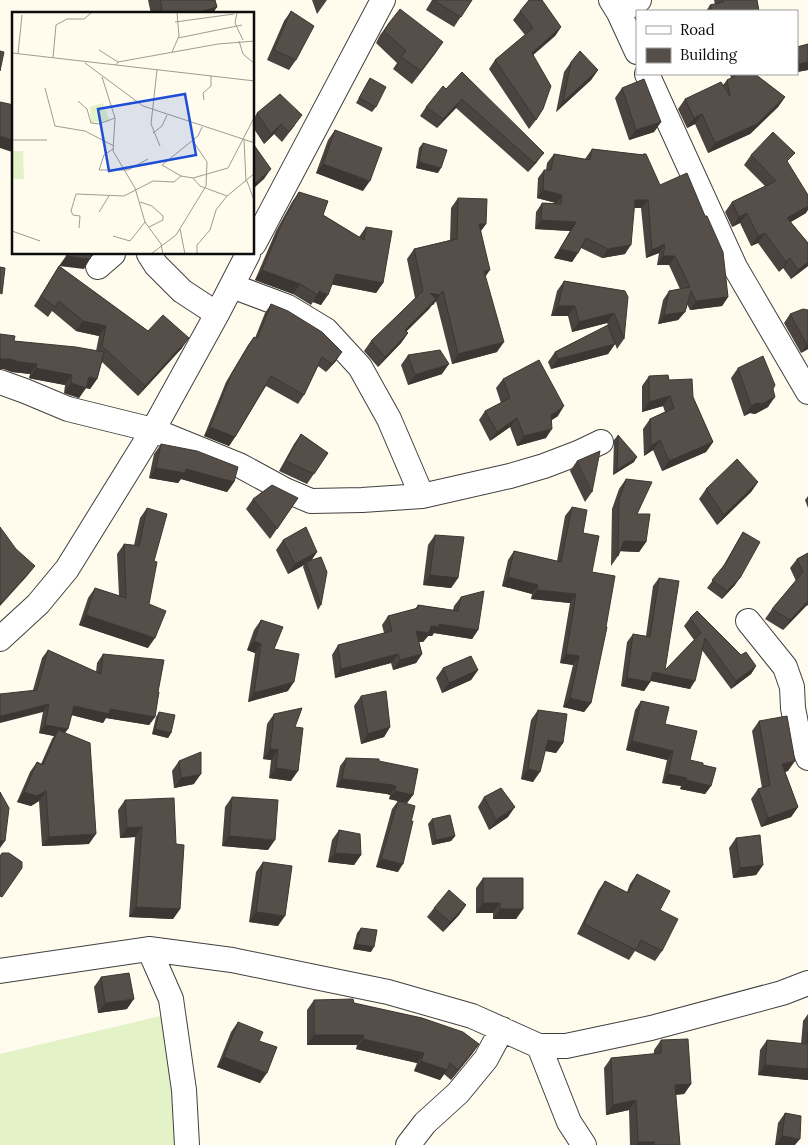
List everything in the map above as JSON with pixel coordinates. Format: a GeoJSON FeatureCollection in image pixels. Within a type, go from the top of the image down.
{"type":"FeatureCollection","features":[{"type":"Feature","properties":{"kind":"street"},"geometry":{"type":"LineString","coordinates":[[255,242],[383,0]]}},
{"type":"Feature","properties":{"kind":"street"},"geometry":{"type":"LineString","coordinates":[[623,4],[636,49]]}},
{"type":"Feature","properties":{"kind":"street"},"geometry":{"type":"LineString","coordinates":[[647,75],[735,267],[808,392]]}},
{"type":"Feature","properties":{"kind":"street"},"geometry":{"type":"LineString","coordinates":[[150,255],[182,291],[217,314]]}},
{"type":"Feature","properties":{"kind":"street"},"geometry":{"type":"LineString","coordinates":[[0,639],[38,604],[66,569],[153,430],[248,255]]}},
{"type":"Feature","properties":{"kind":"street"},"geometry":{"type":"LineString","coordinates":[[232,286],[288,307],[326,330],[360,367],[389,419],[422,496]]}},
{"type":"Feature","properties":{"kind":"street"},"geometry":{"type":"LineString","coordinates":[[0,382],[68,410],[153,430],[239,465],[284,490],[311,500],[362,500],[422,496],[510,476],[544,466],[601,442]]}},
{"type":"Feature","properties":{"kind":"street"},"geometry":{"type":"LineString","coordinates":[[748,621],[785,667],[792,688],[793,708],[798,734],[808,758]]}},
{"type":"Feature","properties":{"kind":"street"},"geometry":{"type":"LineString","coordinates":[[0,971],[149,949],[232,960],[388,992],[472,1016],[539,1046],[566,1046],[651,1028],[782,993],[808,983]]}},
{"type":"Feature","properties":{"kind":"street"},"geometry":{"type":"LineString","coordinates":[[149,949],[171,999],[184,1090],[187,1145]]}},
{"type":"Feature","properties":{"kind":"street"},"geometry":{"type":"LineString","coordinates":[[408,1145],[425,1123],[458,1093],[486,1059],[502,1030]]}},
{"type":"Feature","properties":{"kind":"street"},"geometry":{"type":"LineString","coordinates":[[539,1046],[570,1122],[584,1145]]}},
{"type":"Feature","properties":{"kind":"green space"},"geometry":{"type":"Polygon","coordinates":[[[173,1013],[181,1145],[0,1145],[0,1054],[173,1013]]]}},
{"type":"Feature","properties":{"kind":"building"},"geometry":{"type":"Polygon","coordinates":[[[160,0],[215,0],[217,7],[200,12],[163,12],[160,0]]]}},
{"type":"Feature","properties":{"kind":"building"},"geometry":{"type":"Polygon","coordinates":[[[433,0],[472,0],[461,17],[433,0]]]}},
{"type":"Feature","properties":{"kind":"building"},"geometry":{"type":"Polygon","coordinates":[[[529,0],[542,0],[561,27],[532,53],[551,86],[543,109],[536,120],[495,60],[533,28],[520,11],[529,0]]]}},
{"type":"Feature","properties":{"kind":"building"},"geometry":{"type":"Polygon","coordinates":[[[723,0],[757,0],[759,10],[712,10],[710,5],[723,2],[723,0]]]}},
{"type":"Feature","properties":{"kind":"building"},"geometry":{"type":"Polygon","coordinates":[[[400,9],[443,42],[421,71],[401,57],[406,51],[384,31],[400,9]]]}},
{"type":"Feature","properties":{"kind":"building"},"geometry":{"type":"Polygon","coordinates":[[[291,11],[314,26],[296,60],[274,50],[291,11]]]}},
{"type":"Feature","properties":{"kind":"building"},"geometry":{"type":"Polygon","coordinates":[[[808,44],[808,62],[799,64],[798,47],[808,44]]]}},
{"type":"Feature","properties":{"kind":"building"},"geometry":{"type":"Polygon","coordinates":[[[0,51],[4,52],[0,71],[0,51]]]}},
{"type":"Feature","properties":{"kind":"building"},"geometry":{"type":"Polygon","coordinates":[[[580,51],[598,70],[563,102],[571,62],[580,51]]]}},
{"type":"Feature","properties":{"kind":"building"},"geometry":{"type":"Polygon","coordinates":[[[462,72],[544,153],[534,163],[462,99],[443,119],[426,107],[443,86],[446,89],[462,72]]]}},
{"type":"Feature","properties":{"kind":"building"},"geometry":{"type":"Polygon","coordinates":[[[737,75],[756,75],[785,97],[757,124],[715,143],[702,114],[694,118],[685,99],[721,82],[730,96],[727,80],[737,75]]]}},
{"type":"Feature","properties":{"kind":"building"},"geometry":{"type":"Polygon","coordinates":[[[370,78],[386,87],[376,107],[359,98],[370,78]]]}},
{"type":"Feature","properties":{"kind":"building"},"geometry":{"type":"Polygon","coordinates":[[[644,79],[661,122],[636,130],[622,88],[644,79]]]}},
{"type":"Feature","properties":{"kind":"building"},"geometry":{"type":"Polygon","coordinates":[[[280,94],[302,115],[289,132],[281,124],[271,134],[257,113],[280,94]]]}},
{"type":"Feature","properties":{"kind":"building"},"geometry":{"type":"Polygon","coordinates":[[[0,102],[12,105],[12,139],[0,136],[0,102]]]}},
{"type":"Feature","properties":{"kind":"building"},"geometry":{"type":"Polygon","coordinates":[[[335,130],[382,148],[370,181],[323,164],[335,130]]]}},
{"type":"Feature","properties":{"kind":"building"},"geometry":{"type":"Polygon","coordinates":[[[773,132],[795,153],[787,161],[808,195],[808,206],[787,218],[808,243],[808,262],[798,270],[790,258],[786,262],[765,233],[758,236],[747,213],[739,217],[732,202],[776,181],[751,155],[773,132]]]}},
{"type":"Feature","properties":{"kind":"building"},"geometry":{"type":"Polygon","coordinates":[[[423,143],[447,150],[441,168],[419,162],[423,143]]]}},
{"type":"Feature","properties":{"kind":"building"},"geometry":{"type":"Polygon","coordinates":[[[255,146],[271,169],[255,183],[255,146]]]}},
{"type":"Feature","properties":{"kind":"building"},"geometry":{"type":"Polygon","coordinates":[[[592,149],[646,154],[660,185],[687,173],[723,252],[728,297],[696,301],[691,291],[685,312],[664,315],[669,291],[690,287],[675,256],[663,256],[665,244],[652,250],[648,200],[635,200],[631,245],[608,249],[586,238],[578,253],[560,249],[576,222],[541,220],[542,203],[561,204],[562,195],[543,190],[544,170],[551,170],[554,154],[590,160],[592,149]]]}},
{"type":"Feature","properties":{"kind":"building"},"geometry":{"type":"Polygon","coordinates":[[[299,192],[328,201],[323,215],[364,240],[366,227],[392,231],[383,283],[336,274],[328,295],[319,291],[318,295],[300,284],[262,270],[283,221],[299,192]]]}},
{"type":"Feature","properties":{"kind":"building"},"geometry":{"type":"Polygon","coordinates":[[[458,198],[487,199],[486,224],[479,224],[490,270],[484,271],[504,342],[458,354],[443,291],[439,295],[430,293],[436,299],[405,330],[408,333],[385,357],[371,341],[423,291],[414,249],[457,239],[458,198]]]}},
{"type":"Feature","properties":{"kind":"building"},"geometry":{"type":"Polygon","coordinates":[[[66,255],[92,255],[90,259],[66,255]]]}},
{"type":"Feature","properties":{"kind":"building"},"geometry":{"type":"Polygon","coordinates":[[[59,266],[148,331],[163,315],[189,338],[145,386],[102,346],[106,326],[83,321],[59,301],[55,307],[41,296],[59,266]]]}},
{"type":"Feature","properties":{"kind":"building"},"geometry":{"type":"Polygon","coordinates":[[[0,267],[5,268],[2,294],[0,293],[0,267]]]}},
{"type":"Feature","properties":{"kind":"building"},"geometry":{"type":"Polygon","coordinates":[[[564,281],[625,291],[628,297],[624,339],[614,313],[579,322],[575,306],[558,306],[564,281]]]}},
{"type":"Feature","properties":{"kind":"building"},"geometry":{"type":"Polygon","coordinates":[[[271,304],[288,311],[322,332],[342,352],[332,364],[322,357],[304,395],[271,376],[235,437],[210,427],[232,373],[254,337],[257,339],[271,304]]]}},
{"type":"Feature","properties":{"kind":"building"},"geometry":{"type":"Polygon","coordinates":[[[803,309],[808,310],[808,345],[790,314],[803,309]]]}},
{"type":"Feature","properties":{"kind":"building"},"geometry":{"type":"Polygon","coordinates":[[[608,325],[615,344],[558,359],[555,352],[608,325]]]}},
{"type":"Feature","properties":{"kind":"building"},"geometry":{"type":"Polygon","coordinates":[[[0,334],[15,336],[14,341],[76,347],[104,352],[97,379],[89,377],[86,388],[71,383],[72,375],[36,368],[37,364],[0,359],[0,334]]]}},
{"type":"Feature","properties":{"kind":"building"},"geometry":{"type":"Polygon","coordinates":[[[440,350],[449,364],[415,375],[408,355],[440,350]]]}},
{"type":"Feature","properties":{"kind":"building"},"geometry":{"type":"Polygon","coordinates":[[[763,356],[775,385],[773,389],[775,397],[762,404],[757,403],[751,406],[738,368],[763,356]]]}},
{"type":"Feature","properties":{"kind":"building"},"geometry":{"type":"Polygon","coordinates":[[[539,360],[564,406],[551,415],[552,429],[524,436],[517,418],[497,432],[485,411],[510,398],[503,379],[539,360]]]}},
{"type":"Feature","properties":{"kind":"building"},"geometry":{"type":"Polygon","coordinates":[[[668,375],[669,380],[692,379],[693,397],[713,442],[669,461],[660,440],[651,446],[650,419],[674,408],[670,396],[649,402],[649,376],[668,375]]]}},
{"type":"Feature","properties":{"kind":"building"},"geometry":{"type":"Polygon","coordinates":[[[301,434],[328,453],[314,474],[286,461],[301,434]]]}},
{"type":"Feature","properties":{"kind":"building"},"geometry":{"type":"Polygon","coordinates":[[[618,435],[637,457],[617,470],[618,438],[618,435]]]}},
{"type":"Feature","properties":{"kind":"building"},"geometry":{"type":"Polygon","coordinates":[[[161,444],[197,451],[238,467],[234,482],[186,469],[185,473],[156,468],[161,444]]]}},
{"type":"Feature","properties":{"kind":"building"},"geometry":{"type":"Polygon","coordinates":[[[600,451],[592,492],[577,461],[600,451]]]}},
{"type":"Feature","properties":{"kind":"building"},"geometry":{"type":"Polygon","coordinates":[[[737,459],[758,482],[724,515],[706,489],[737,459]]]}},
{"type":"Feature","properties":{"kind":"building"},"geometry":{"type":"Polygon","coordinates":[[[626,479],[652,482],[637,514],[650,514],[646,542],[624,541],[618,556],[619,500],[626,479]]]}},
{"type":"Feature","properties":{"kind":"building"},"geometry":{"type":"Polygon","coordinates":[[[272,485],[298,498],[277,529],[253,499],[272,485]]]}},
{"type":"Feature","properties":{"kind":"building"},"geometry":{"type":"Polygon","coordinates":[[[572,507],[587,510],[583,533],[599,536],[592,572],[615,576],[607,627],[591,703],[570,698],[579,656],[566,654],[576,594],[537,590],[538,585],[508,577],[514,551],[561,562],[572,507]]]}},
{"type":"Feature","properties":{"kind":"building"},"geometry":{"type":"Polygon","coordinates":[[[147,508],[167,514],[154,561],[157,562],[149,604],[166,611],[155,638],[86,615],[95,588],[126,598],[124,544],[139,546],[147,508]]]}},
{"type":"Feature","properties":{"kind":"building"},"geometry":{"type":"Polygon","coordinates":[[[0,527],[16,549],[35,566],[0,604],[0,527]]]}},
{"type":"Feature","properties":{"kind":"building"},"geometry":{"type":"Polygon","coordinates":[[[306,527],[317,552],[295,564],[283,540],[306,527]]]}},
{"type":"Feature","properties":{"kind":"building"},"geometry":{"type":"Polygon","coordinates":[[[743,532],[760,542],[740,578],[727,591],[712,580],[726,563],[743,532]]]}},
{"type":"Feature","properties":{"kind":"building"},"geometry":{"type":"Polygon","coordinates":[[[435,535],[464,537],[458,578],[430,575],[435,535]]]}},
{"type":"Feature","properties":{"kind":"building"},"geometry":{"type":"Polygon","coordinates":[[[808,553],[808,601],[790,620],[772,609],[803,572],[797,559],[808,553]]]}},
{"type":"Feature","properties":{"kind":"building"},"geometry":{"type":"Polygon","coordinates":[[[321,557],[327,572],[321,605],[306,562],[321,557]]]}},
{"type":"Feature","properties":{"kind":"building"},"geometry":{"type":"Polygon","coordinates":[[[659,578],[679,581],[665,670],[701,633],[690,618],[697,611],[741,655],[746,652],[756,666],[736,681],[705,638],[695,681],[653,672],[650,682],[627,678],[633,634],[650,637],[659,578]]]}},
{"type":"Feature","properties":{"kind":"building"},"geometry":{"type":"Polygon","coordinates":[[[484,591],[478,630],[439,624],[439,627],[431,626],[429,633],[416,631],[422,654],[400,660],[398,654],[341,669],[338,645],[392,631],[388,616],[418,608],[418,605],[458,611],[461,597],[484,591]]]}},
{"type":"Feature","properties":{"kind":"building"},"geometry":{"type":"Polygon","coordinates":[[[261,620],[283,627],[274,649],[299,654],[294,682],[254,693],[261,644],[254,641],[261,620]]]}},
{"type":"Feature","properties":{"kind":"building"},"geometry":{"type":"Polygon","coordinates":[[[48,650],[101,674],[103,654],[164,660],[155,717],[110,709],[109,714],[74,706],[68,729],[45,725],[49,704],[0,716],[0,694],[37,690],[48,650]]]}},
{"type":"Feature","properties":{"kind":"building"},"geometry":{"type":"Polygon","coordinates":[[[471,656],[478,670],[449,683],[443,668],[471,656]]]}},
{"type":"Feature","properties":{"kind":"building"},"geometry":{"type":"Polygon","coordinates":[[[386,691],[390,727],[368,734],[361,696],[386,691]]]}},
{"type":"Feature","properties":{"kind":"building"},"geometry":{"type":"Polygon","coordinates":[[[641,701],[669,707],[665,724],[697,731],[690,760],[716,768],[711,786],[668,774],[673,751],[632,741],[641,701]]]}},
{"type":"Feature","properties":{"kind":"building"},"geometry":{"type":"Polygon","coordinates":[[[302,708],[295,727],[303,728],[298,771],[276,768],[278,750],[270,749],[274,714],[302,708]]]}},
{"type":"Feature","properties":{"kind":"building"},"geometry":{"type":"Polygon","coordinates":[[[538,710],[567,714],[563,743],[548,740],[540,772],[528,769],[538,710]]]}},
{"type":"Feature","properties":{"kind":"building"},"geometry":{"type":"Polygon","coordinates":[[[159,712],[175,715],[171,733],[155,729],[159,712]]]}},
{"type":"Feature","properties":{"kind":"building"},"geometry":{"type":"Polygon","coordinates":[[[787,716],[795,761],[782,764],[798,807],[768,818],[758,789],[770,785],[759,721],[787,716]]]}},
{"type":"Feature","properties":{"kind":"building"},"geometry":{"type":"Polygon","coordinates":[[[58,730],[90,743],[96,834],[49,837],[46,791],[37,796],[24,792],[37,762],[43,765],[58,730]]]}},
{"type":"Feature","properties":{"kind":"building"},"geometry":{"type":"Polygon","coordinates":[[[201,752],[201,774],[181,778],[179,761],[201,752]]]}},
{"type":"Feature","properties":{"kind":"building"},"geometry":{"type":"Polygon","coordinates":[[[346,758],[379,759],[379,761],[418,769],[413,795],[395,791],[396,786],[393,785],[342,779],[346,758]]]}},
{"type":"Feature","properties":{"kind":"building"},"geometry":{"type":"Polygon","coordinates":[[[501,788],[515,807],[496,820],[484,797],[501,788]]]}},
{"type":"Feature","properties":{"kind":"building"},"geometry":{"type":"Polygon","coordinates":[[[0,792],[9,808],[5,841],[0,841],[0,792]]]}},
{"type":"Feature","properties":{"kind":"building"},"geometry":{"type":"Polygon","coordinates":[[[232,797],[278,800],[275,840],[229,836],[232,797]]]}},
{"type":"Feature","properties":{"kind":"building"},"geometry":{"type":"Polygon","coordinates":[[[174,798],[176,844],[184,845],[180,909],[136,907],[142,827],[127,828],[125,800],[174,798]]]}},
{"type":"Feature","properties":{"kind":"building"},"geometry":{"type":"Polygon","coordinates":[[[398,801],[415,806],[403,864],[381,859],[398,801]]]}},
{"type":"Feature","properties":{"kind":"building"},"geometry":{"type":"Polygon","coordinates":[[[450,815],[455,836],[436,840],[432,819],[450,815]]]}},
{"type":"Feature","properties":{"kind":"building"},"geometry":{"type":"Polygon","coordinates":[[[339,830],[360,834],[361,855],[335,853],[339,830]]]}},
{"type":"Feature","properties":{"kind":"building"},"geometry":{"type":"Polygon","coordinates":[[[760,835],[763,865],[740,868],[736,838],[760,835]]]}},
{"type":"Feature","properties":{"kind":"building"},"geometry":{"type":"Polygon","coordinates":[[[2,853],[9,853],[22,862],[22,868],[2,897],[0,896],[0,856],[2,853]]]}},
{"type":"Feature","properties":{"kind":"building"},"geometry":{"type":"Polygon","coordinates":[[[263,862],[292,866],[285,916],[256,912],[263,862]]]}},
{"type":"Feature","properties":{"kind":"building"},"geometry":{"type":"Polygon","coordinates":[[[637,874],[670,891],[660,910],[678,919],[662,951],[641,940],[636,950],[584,924],[605,881],[628,893],[637,874]]]}},
{"type":"Feature","properties":{"kind":"building"},"geometry":{"type":"Polygon","coordinates":[[[483,878],[523,878],[523,909],[500,909],[500,903],[483,903],[483,878]]]}},
{"type":"Feature","properties":{"kind":"building"},"geometry":{"type":"Polygon","coordinates":[[[449,890],[466,905],[450,922],[434,908],[449,890]]]}},
{"type":"Feature","properties":{"kind":"building"},"geometry":{"type":"Polygon","coordinates":[[[361,928],[377,930],[374,947],[356,944],[361,928]]]}},
{"type":"Feature","properties":{"kind":"building"},"geometry":{"type":"Polygon","coordinates":[[[129,973],[134,999],[105,1003],[101,977],[129,973]]]}},
{"type":"Feature","properties":{"kind":"building"},"geometry":{"type":"Polygon","coordinates":[[[353,999],[354,1003],[422,1018],[463,1032],[479,1044],[458,1070],[450,1063],[447,1070],[421,1061],[424,1053],[363,1039],[364,1035],[314,1035],[314,1000],[353,999]]]}},
{"type":"Feature","properties":{"kind":"building"},"geometry":{"type":"Polygon","coordinates":[[[238,1022],[263,1032],[259,1041],[277,1047],[267,1073],[224,1057],[238,1022]]]}},
{"type":"Feature","properties":{"kind":"building"},"geometry":{"type":"Polygon","coordinates":[[[808,1032],[808,1069],[765,1065],[767,1040],[807,1044],[808,1032]]]}},
{"type":"Feature","properties":{"kind":"building"},"geometry":{"type":"Polygon","coordinates":[[[688,1039],[691,1084],[675,1085],[680,1145],[653,1145],[655,1142],[638,1142],[636,1100],[613,1105],[611,1058],[661,1053],[661,1040],[688,1039]]]}},
{"type":"Feature","properties":{"kind":"building"},"geometry":{"type":"Polygon","coordinates":[[[785,1113],[801,1116],[800,1139],[782,1136],[785,1113]]]}}]}
